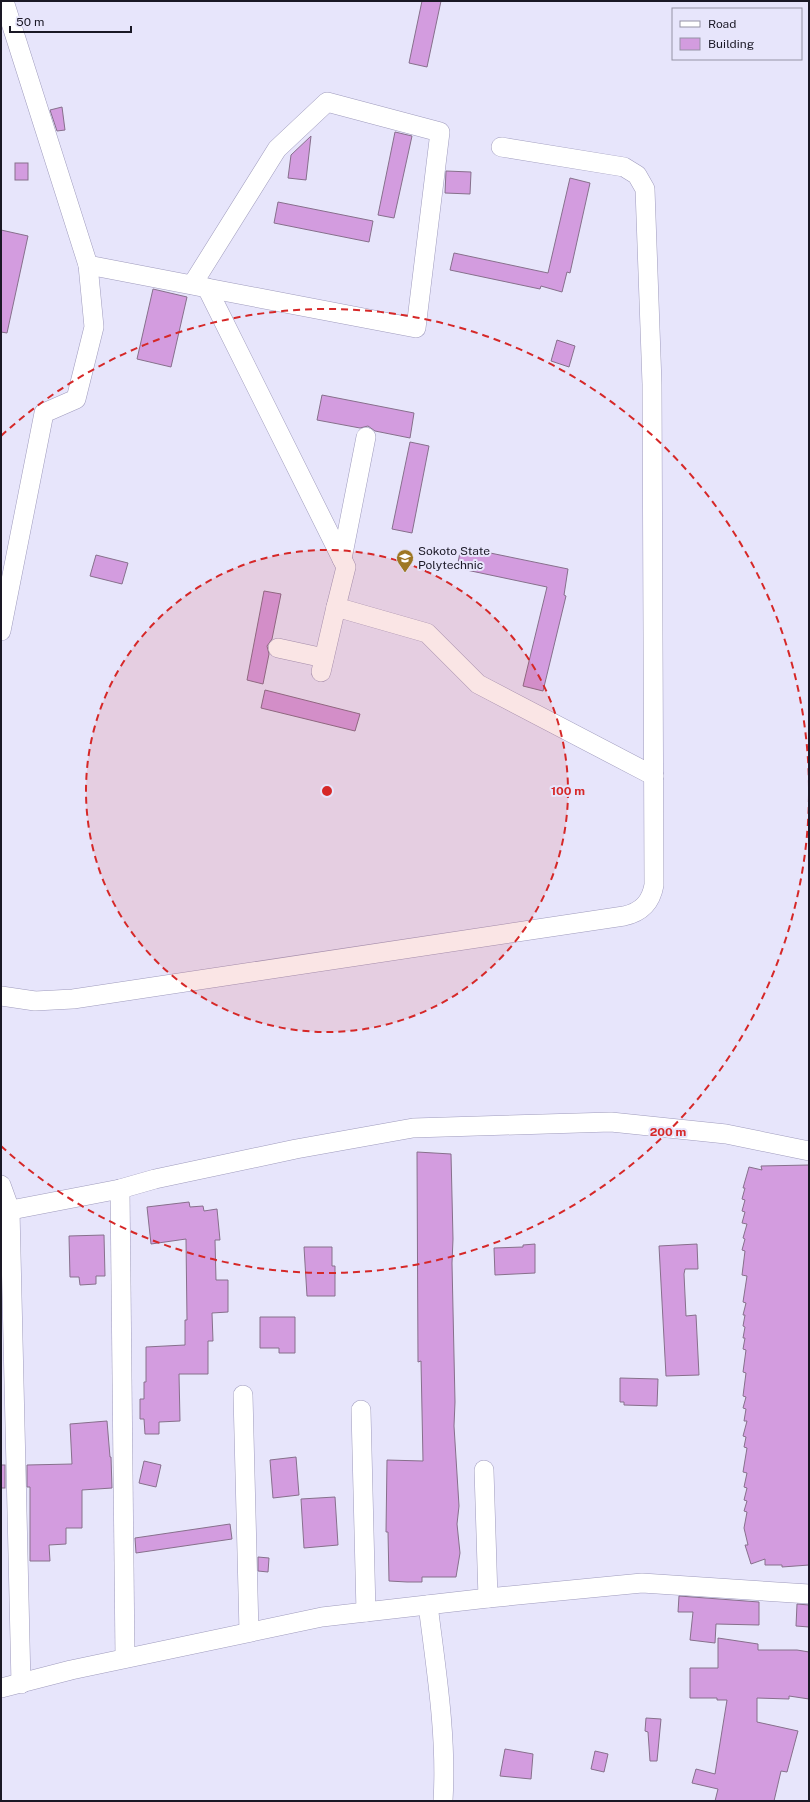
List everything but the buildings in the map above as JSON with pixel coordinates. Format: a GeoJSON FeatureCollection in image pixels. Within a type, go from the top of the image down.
{"type":"FeatureCollection","features":[{"type":"Feature","properties":{"kind":"street"},"geometry":{"type":"LineString","coordinates":[[1,631],[7,567],[44,413],[76,399],[94,327],[88,265],[4,10]]}},
{"type":"Feature","properties":{"kind":"street"},"geometry":{"type":"LineString","coordinates":[[88,265],[416,328],[440,132],[327,102],[277,149],[200,286]]}},
{"type":"Feature","properties":{"kind":"street"},"geometry":{"type":"LineString","coordinates":[[1,996],[35,1001],[73,999],[632,914],[638,911],[649,900],[654,885],[652,384],[644,189],[637,175],[624,167],[501,147]]}},
{"type":"Feature","properties":{"kind":"street"},"geometry":{"type":"LineString","coordinates":[[200,286],[346,567],[322,665],[278,648]]}},
{"type":"Feature","properties":{"kind":"street"},"geometry":{"type":"LineString","coordinates":[[342,559],[366,437]]}},
{"type":"Feature","properties":{"kind":"street"},"geometry":{"type":"LineString","coordinates":[[336,607],[427,632],[478,684],[654,776]]}},
{"type":"Feature","properties":{"kind":"street"},"geometry":{"type":"LineString","coordinates":[[6,1211],[120,1189],[155,1179],[289,1151],[413,1128],[611,1122],[726,1134],[809,1151]]}},
{"type":"Feature","properties":{"kind":"street"},"geometry":{"type":"LineString","coordinates":[[1,1184],[6,1211],[21,1684]]}},
{"type":"Feature","properties":{"kind":"street"},"geometry":{"type":"LineString","coordinates":[[120,1189],[125,1658]]}},
{"type":"Feature","properties":{"kind":"street"},"geometry":{"type":"LineString","coordinates":[[244,1395],[249,1632]]}},
{"type":"Feature","properties":{"kind":"street"},"geometry":{"type":"LineString","coordinates":[[361,1410],[366,1612]]}},
{"type":"Feature","properties":{"kind":"street"},"geometry":{"type":"LineString","coordinates":[[484,1470],[488,1598]]}},
{"type":"Feature","properties":{"kind":"street"},"geometry":{"type":"LineString","coordinates":[[1,1688],[125,1658],[322,1617],[488,1598],[642,1583],[809,1594]]}},
{"type":"Feature","properties":{"kind":"street"},"geometry":{"type":"LineString","coordinates":[[428,1605],[439,1696],[443,1761],[443,1801]]}},
{"type":"Feature","properties":{"kind":"place","name":"Sokoto State Polytechnic"},"geometry":{"type":"Point","coordinates":[405,573]}}]}
